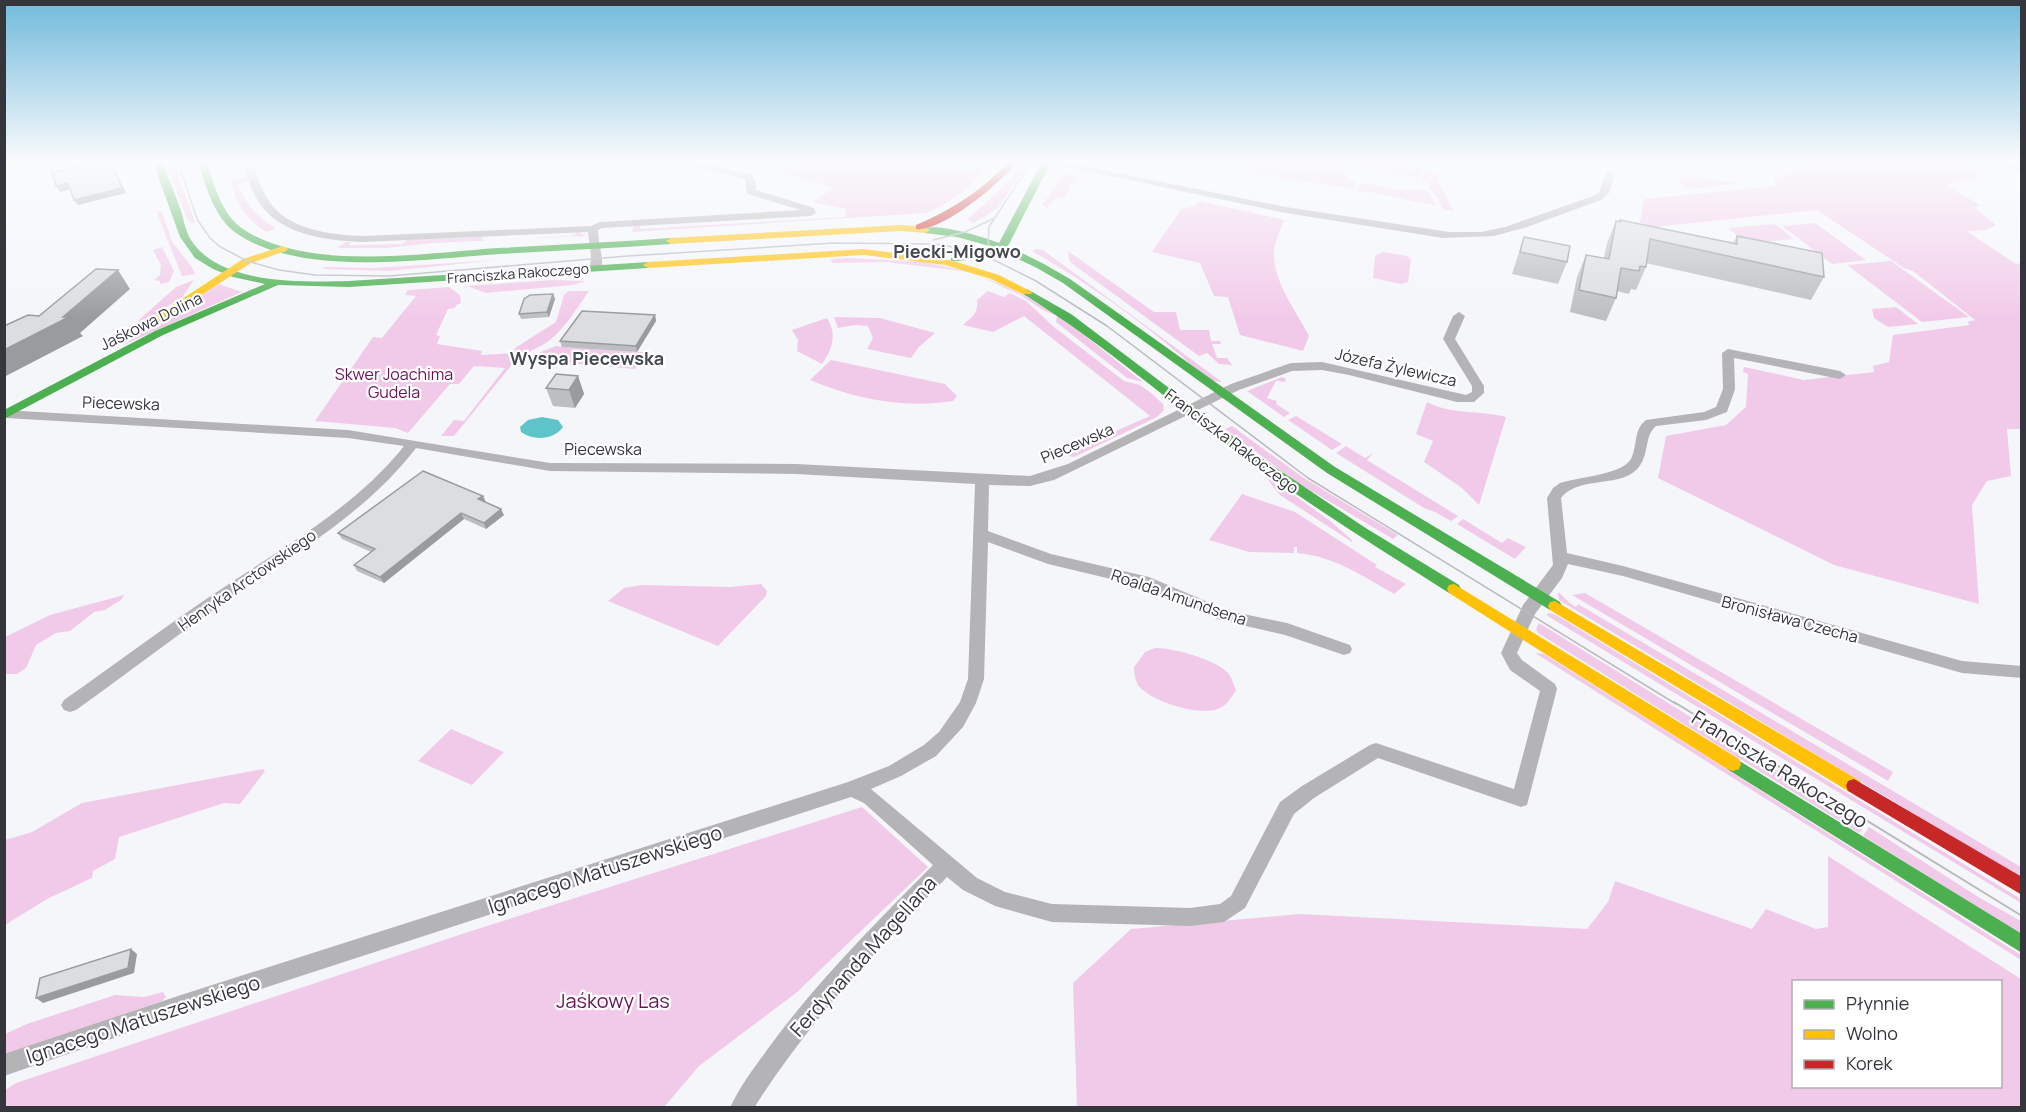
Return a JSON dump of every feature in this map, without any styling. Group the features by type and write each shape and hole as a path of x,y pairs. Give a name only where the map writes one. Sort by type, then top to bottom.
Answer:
{"main road":[{"name":"Franciszka Rakoczego","path":"177,214 186,240 203,258 247,277 278,282 361,283 856,252 896,254 944,261 963,265 1008,281 1044,300 1299,491 1517,630 2022,944"},
{"name":"Franciszka Rakoczego","path":"224,214 227,220 250,237 283,249 308,254 379,258 842,230 915,228 947,231 1003,246 1052,270 1359,489 2022,887"},
{"path":"915,228 948,214"},
{"path":"944,261 941,244 947,231 964,214"},
{"path":"1003,246 1012,235 1022,214"},
{"name":"Franciszka Rakoczego","path":"944,261 980,256 1003,246"},
{"name":"Jaśkowa Dolina","path":"5,411 144,327 229,271 256,257 283,249"},
{"name":"Jaśkowa Dolina","path":"5,411 159,333 278,282 299,269 308,254"},
{"path":"193,296 201,276 202,270 199,263 203,258"}],"street":[{"path":"276,214 300,228 334,238 593,229 600,225 795,214"},
{"path":"1312,214 1453,235 1491,233 1549,214"},
{"path":"593,229 592,237 598,255 596,268"},
{"name":"Józefa Żylewicza","path":"1222,393 1291,367 1307,366 1349,371 1469,399 1478,393 1478,386 1449,339 1459,316"},
{"path":"852,789 870,797 970,884 1002,900 1052,913 1190,917 1224,913 1238,902 1287,808 1308,792 1376,750 1521,799 1549,689 1526,673 1510,658 1509,653 1517,630 1538,596 1559,573 1561,557 1555,493 1563,487 1621,474 1632,468 1638,462 1644,431 1651,423 1708,415 1722,409 1729,389 1728,353 1840,375"},
{"name":"Piecewska","path":"5,411 60,419 177,423 348,434 413,442 550,467 796,469 954,479 1030,481 1049,477 1222,393"},
{"name":"Henryka Arctowskiego","path":"70,705 237,586 281,558 359,499 393,469 413,442"},
{"name":"Ignacego Matuszewskiego","path":"4,1065 181,1005 852,789 887,775 921,757 942,741 964,713 975,679 982,480"},
{"name":"Roalda Amundsena","path":"981,536 993,537 1064,563 1144,581 1226,616 1287,629 1344,649"},
{"name":"Bronisława Czecha","path":"1561,557 1623,571 1962,667 2022,672"},
{"name":"Ferdynanda Magellana","path":"741,1107 776,1054 818,1000 946,865"}],"green space":[{"path":"157,214 163,214 172,242 195,274 182,276"},
{"path":"185,214 192,214 195,222 192,223"},
{"path":"246,214 257,214 276,228 267,232"},
{"path":"845,214 912,214 632,232 634,226 640,226 640,229 845,217"},
{"path":"974,214 989,214 974,223 967,220"},
{"path":"1178,214 1257,214 1284,220 1275,246 1275,266 1282,287 1309,336 1303,351 1240,335 1228,297 1214,296 1200,263 1152,252"},
{"path":"1641,214 1780,214 1645,228 1640,222"},
{"path":"1823,214 1982,214 1996,225 1986,230 1966,231 2016,264 2021,263 2022,429 2007,429 2011,476 1987,481 1972,505 1979,604 1834,565 1658,478 1666,436 1726,425 1746,407 1748,374 1743,372 1744,367 1804,380 1874,372 1873,366 1889,362 1893,335 1970,325 1967,322 1975,320 1913,271 1904,268"},
{"path":"1815,223 1866,260 1832,264 1782,226"},
{"path":"1775,224 1794,239 1747,243 1728,228"},
{"path":"578,232 586,236 509,240 571,236"},
{"path":"482,237 483,241 387,248 337,248 346,242 351,242 349,245 402,244 407,240"},
{"path":"162,247 174,271 169,282 160,284 160,281 154,280 160,275 161,265 153,250"},
{"path":"1043,250 1222,382 1205,376 1127,313 1071,274 1032,251"},
{"path":"1068,251 1154,312 1176,312 1180,330 1209,330 1211,341 1220,341 1221,344 1212,344 1217,358 1227,358 1232,365 1219,364 1207,353 1199,356 1070,262"},
{"path":"1383,252 1407,256 1411,259 1408,282 1401,284 1373,278 1375,256"},
{"path":"849,258 924,262 971,272 886,262 832,263 831,259 774,262 769,266 773,262"},
{"path":"498,260 390,271 323,269 324,267 374,268"},
{"path":"1891,261 1969,317 1922,322 1847,265"},
{"path":"984,278 1027,297 1057,316 1020,295"},
{"path":"194,280 183,296 143,323 138,321 176,287"},
{"path":"552,280 585,281 573,285 486,293 467,286"},
{"path":"219,284 242,292 121,346"},
{"name":"Skwer Joachima Gudela","path":"449,287 460,295 461,303 455,308 448,309 436,335 440,336 437,344 482,351 481,355 514,353 515,348 556,322 564,295 569,291 589,291 556,335 514,362 454,436 441,436 454,420 464,421 505,368 474,366 459,384 450,384 408,433 395,428 315,421 373,337 382,338 416,296 405,295 408,290"},
{"path":"988,291 1004,297 1010,293 1026,301 1054,327 1124,381 1140,385 1151,393 1163,404 1164,410 1157,417 1074,457 1068,456 1066,453 1150,416 1024,316 993,332 963,325 976,312 977,300"},
{"path":"1896,307 1918,324 1888,327 1874,318 1872,309"},
{"path":"1057,316 1143,382 1127,378 1056,322"},
{"path":"834,317 880,318 935,333 919,347 911,358 867,349 873,338 868,326 855,325 838,328"},
{"path":"827,318 833,336 829,353 822,364 797,351 798,340 792,330"},
{"path":"556,346 645,352 635,369 523,359"},
{"path":"831,360 945,384 957,396 953,401 898,403 862,397 810,380"},
{"path":"1282,377 1286,379 1285,382 1276,381 1267,398 1277,401 1276,404 1290,413 1284,417 1247,391"},
{"path":"1427,402 1456,411 1506,417 1479,505 1462,488 1424,462 1433,441 1416,434"},
{"path":"1296,416 1342,444 1332,450 1288,420"},
{"path":"1232,426 1304,478 1398,535 1393,539 1298,483 1225,429"},
{"path":"1346,446 1365,458 1373,453 1367,460 1458,516 1451,521 1424,508 1336,453"},
{"path":"1262,472 1329,520 1352,542 1280,495"},
{"path":"1242,494 1295,512 1377,565 1375,567 1406,584 1394,594 1335,563 1297,553 1297,547 1294,547 1294,553 1249,552 1209,540"},
{"path":"1463,519 1502,543 1508,538 1526,547 1515,559 1457,524"},
{"path":"761,584 767,591 766,596 718,646 608,601 624,588 641,585 730,587"},
{"path":"1558,592 1576,607 1578,604 2021,867 2021,878 1559,600"},
{"path":"1585,593 1893,772 1888,781 1572,595"},
{"path":"124,595 121,600 105,610 94,612 70,631 56,633 36,645 26,668 17,674 6,674 5,637 50,615"},
{"path":"1549,613 1556,615 2021,899 2021,903 1546,615"},
{"path":"1539,623 1865,825 1859,833 1538,633 1536,629"},
{"path":"1155,648 1182,652 1214,663 1228,673 1236,691 1225,705 1212,711 1176,706 1153,697 1138,685 1134,667 1145,652"},
{"path":"1535,653 1544,654 2021,955 2021,960"},
{"path":"451,729 504,752 472,785 418,761"},
{"path":"263,769 265,771 240,804 224,803 119,837 115,859 93,871 92,878 47,899 5,925 5,840 32,832 82,803"},
{"name":"Jaśkowy Las","path":"862,807 928,867 796,993 699,1066 664,1107 5,1107 5,1090 16,1083 465,933"},
{"path":"1869,827 1980,898 2021,921 2021,934 1863,836"},
{"path":"1828,856 2021,979 2021,1107 1077,1107 1073,983 1131,929 1300,914 1587,929 1608,902 1615,881 1752,929 1766,909 1816,929 1828,927"},
{"path":"163,992 166,997 162,1001 5,1056 5,1034 27,1024 115,995 144,997"}],"water":[{"path":"542,417 558,420 563,427 554,435 543,438 531,437 521,432 520,427 528,420"}],"building":[{"path":"1620,220 1737,244 1737,236 1822,253 1824,277 1650,239 1646,267 1640,266 1639,271 1621,268 1616,298 1579,290 1586,255 1609,259 1616,221 1620,222"},
{"path":"1524,237 1570,246 1567,262 1520,252"},
{"path":"96,269 118,270 63,317 69,317 4,350 4,326 28,315 39,316"},
{"path":"553,294 547,312 519,314 524,299 530,295"},
{"path":"582,311 655,315 636,346 560,341"},
{"path":"556,374 578,376 569,390 546,388"},
{"path":"423,471 483,496 478,499 501,509 484,523 461,513 380,577 354,565 375,549 338,533"},
{"path":"131,949 128,968 36,998 40,978"}],"tram line":[{"path":"195,214 210,238 219,246 247,261 279,270 315,275 389,276 628,256 834,243 936,244 976,251 1036,281 1107,326 1308,478 1676,704"},
{"path":"995,218 997,214"},
{"path":"933,240 965,232 995,218"},
{"path":"995,218 989,227 988,244 998,258"},
{"path":"1674,702 2022,916"}],"traffic: fast":[{"path":"177,214 186,240 199,255 216,267 237,275 284,283 349,284 648,265"},
{"path":"223,214 241,232 267,245 296,253 361,259 671,241"},
{"path":"954,260 989,254 1006,243 1021,214"},
{"path":"925,230 986,241 1041,266 1091,298 1331,470 1555,606"},
{"path":"4,415 159,333 277,282"},
{"path":"1027,292 1067,316 1259,462 1359,530 1454,589"},
{"path":"1733,764 2022,944"}],"traffic: slow":[{"path":"671,241 901,228 925,230"},
{"path":"146,326 247,261 283,249"},
{"path":"648,265 864,252 946,262 995,277 1027,292"},
{"path":"1454,589 1733,764"},
{"path":"1555,606 1854,786"}],"traffic: jam":[{"path":"919,227 948,214"},
{"path":"1854,786 2022,887"}],"district":[{"name":"Piecki-Migowo","path":"957,251"},
{"name":"Wyspa Piecewska","path":"587,358"}]}
